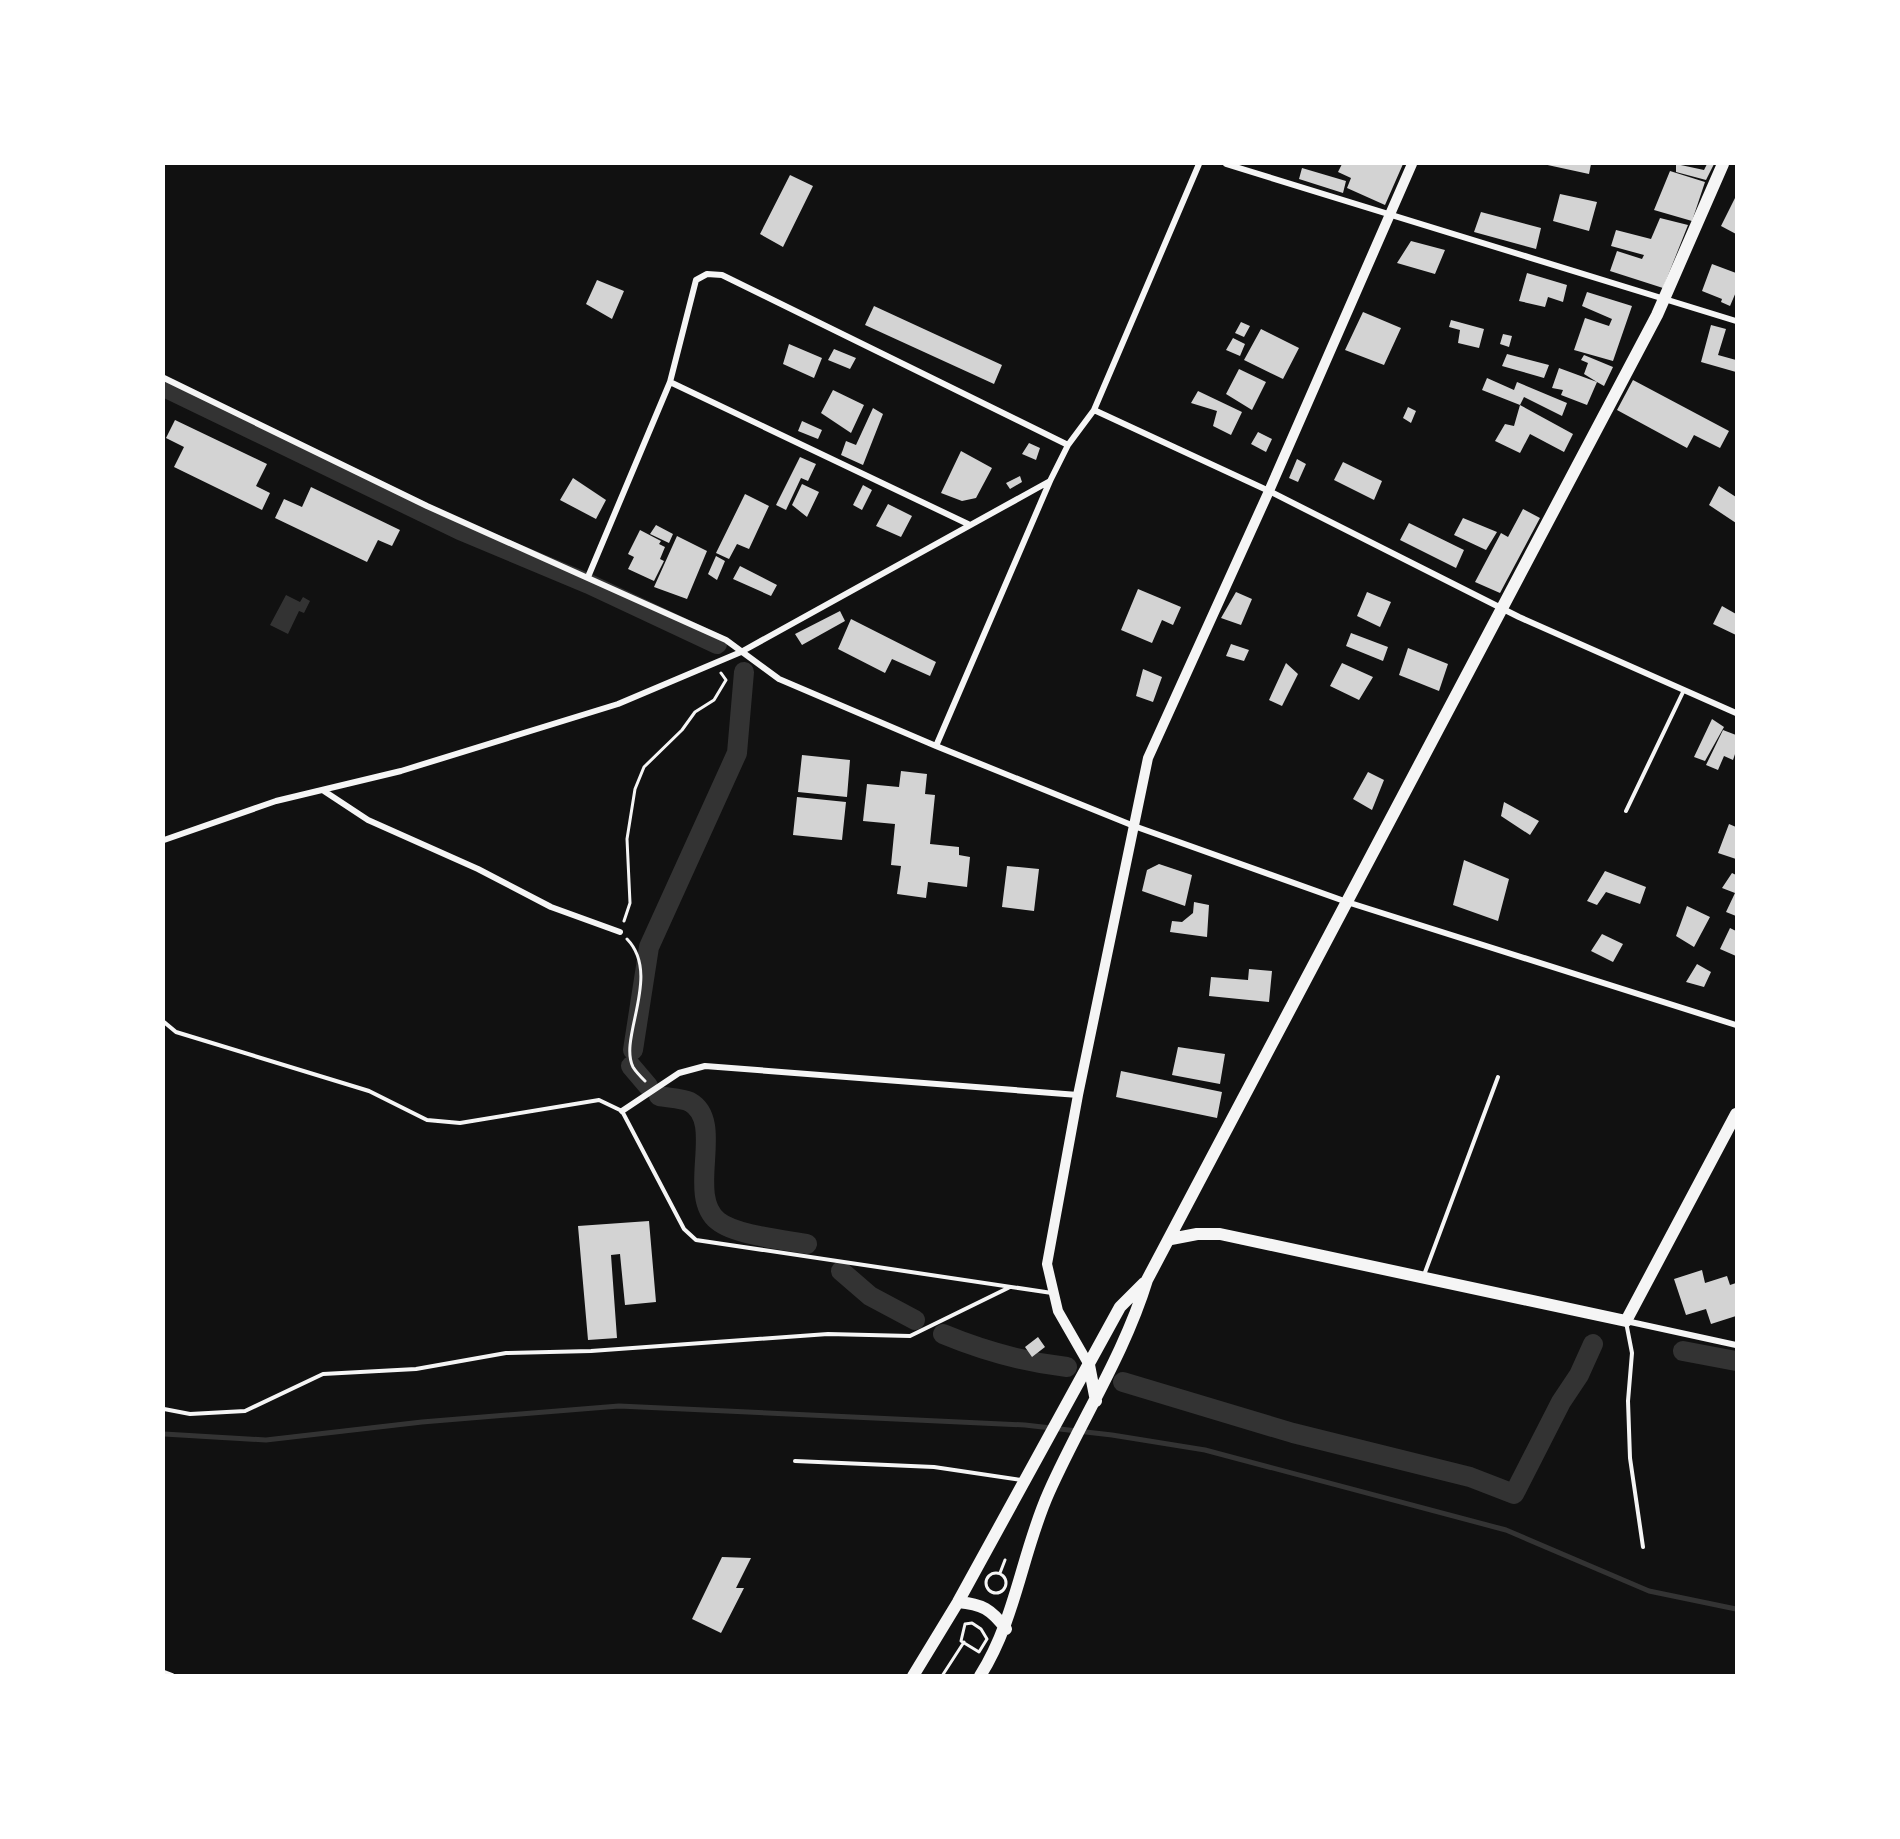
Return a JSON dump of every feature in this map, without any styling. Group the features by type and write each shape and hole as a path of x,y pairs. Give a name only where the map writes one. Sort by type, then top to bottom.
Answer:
{"main road":[{"path":"1096,1401 1089,1365 1058,1311 1047,1264 1078,1095 1148,758 1392,215 1412,164"},
{"path":"980,1676 1006,1629 1040,1516 1137,1313 1147,1280 1171,1239 1666,298 1724,164"},
{"path":"1171,1239 1197,1234 1220,1234 1626,1321 1737,1114"},
{"path":"913,1676 958,1602 1120,1307 1147,1280"},
{"path":"958,1602 985,1606 993,1611 1006,1629"}],"street":[{"path":"936,746 1050,481 1068,445 1094,410 1199,164"},
{"path":"1226,164 1737,321"},
{"path":"588,577 670,382 696,280 707,274 722,275 1068,445"},
{"path":"164,378 427,506 726,640 779,679 936,746 1134,826 1347,902 1737,1025"},
{"path":"670,382 969,524"},
{"path":"1094,410 1269,491 1502,609 1737,713"},
{"path":"164,840 276,801 401,771 608,707 714,665 1050,481"},
{"path":"324,791 368,820 478,869 551,907 620,932"},
{"path":"622,1111 680,1073 705,1066 1078,1095"},
{"path":"1626,1321 1737,1345"},
{"path":"164,1673 172,1676"}],"lane":[{"path":"1626,811 1684,689"},
{"path":"164,1022 176,1032 369,1091 427,1120 460,1123 583,1100 599,1100 622,1111 684,1229 696,1240 837,1259 1052,1293"},
{"path":"1423,1278 1498,1077"},
{"path":"164,1410 190,1414 245,1411 323,1374 416,1369 506,1353 591,1351 828,1334 910,1336 1009,1288"},
{"path":"1626,1321 1632,1353 1628,1401 1630,1458 1643,1547"},
{"path":"795,1461 934,1467 1025,1481"}],"path":[{"path":"656,1089 645,1081 632,1065 630,1050 640,992 636,949 620,932 630,903 627,839 634,789 644,767 682,730 694,712 714,700 726,680 714,665"},
{"path":"1000,1573 1005,1560"},
{"path":"992,1573 1000,1573 1006,1578 1006,1587 1000,1593 992,1592 986,1586 986,1578 992,1573"},
{"path":"968,1623 981,1629 987,1639 979,1652 964,1642 961,1641 965,1624 968,1623"},
{"path":"942,1676 964,1642"}],"shaded area":[{"path":"286,595 300,602 303,597 310,601 304,613 299,611 288,634 270,625"}],"building":[{"path":"1342,164 1403,164 1385,205 1347,188 1351,178 1338,172"},
{"path":"1543,164 1591,164 1589,174"},
{"path":"1676,164 1704,170 1707,164 1714,164 1706,180 1676,172"},
{"path":"1302,168 1346,181 1343,193 1299,179"},
{"path":"1670,171 1705,182 1692,221 1654,210"},
{"path":"790,175 813,186 783,247 760,234"},
{"path":"1560,194 1597,202 1589,231 1553,221"},
{"path":"1736,196 1736,234 1721,226"},
{"path":"1481,212 1541,228 1536,249 1474,232"},
{"path":"1660,218 1688,225 1663,288 1610,271 1617,251 1642,259 1644,255 1611,246 1616,230 1651,239"},
{"path":"1411,241 1445,250 1435,274 1397,263"},
{"path":"1712,264 1736,273 1736,292 1730,306 1721,302 1722,299 1702,291"},
{"path":"1527,273 1567,285 1563,302 1548,297 1545,307 1519,301"},
{"path":"597,280 624,291 612,319 586,304"},
{"path":"1587,292 1632,306 1613,361 1574,350 1585,318 1609,326 1612,319 1582,306"},
{"path":"874,306 1002,365 994,384 865,325"},
{"path":"1363,312 1401,328 1384,365 1345,350"},
{"path":"1451,320 1484,329 1479,348 1458,343 1460,330 1449,327"},
{"path":"1241,322 1250,326 1244,337 1235,333"},
{"path":"1711,325 1726,329 1718,355 1736,360 1736,372 1701,362"},
{"path":"1261,329 1299,348 1283,379 1244,360"},
{"path":"1503,334 1512,336 1509,347 1500,344"},
{"path":"1233,338 1245,344 1240,356 1226,350"},
{"path":"789,344 822,358 814,378 783,364"},
{"path":"834,349 856,358 850,369 828,360"},
{"path":"1507,354 1549,365 1544,378 1502,366"},
{"path":"1584,355 1613,367 1604,386 1584,374 1588,363 1581,360"},
{"path":"1559,368 1597,382 1587,405 1561,395 1563,390 1552,388"},
{"path":"1239,369 1266,382 1252,410 1226,394"},
{"path":"1487,378 1514,390 1517,382 1567,403 1562,416 1524,397 1520,405 1482,390"},
{"path":"1633,380 1729,431 1720,448 1694,435 1687,448 1617,410"},
{"path":"833,390 864,405 851,433 821,413"},
{"path":"1198,391 1242,412 1231,435 1213,426 1217,411 1191,403"},
{"path":"1520,405 1573,434 1564,452 1530,434 1520,453 1495,441 1505,424 1514,426"},
{"path":"1408,407 1416,411 1411,423 1403,418"},
{"path":"873,408 883,414 863,465 841,455 846,441 856,445"},
{"path":"175,420 267,464 256,486 270,493 262,510 174,467 184,447 166,438"},
{"path":"802,421 822,430 818,439 798,431"},
{"path":"1258,432 1272,439 1266,452 1251,444"},
{"path":"1029,443 1040,448 1036,460 1022,454"},
{"path":"961,451 992,468 976,498 962,501 941,493"},
{"path":"800,457 816,464 808,481 801,478 786,510 776,505"},
{"path":"1297,459 1306,464 1298,482 1289,478"},
{"path":"1343,462 1382,481 1374,500 1334,480"},
{"path":"1020,476 1022,482 1010,489 1006,483"},
{"path":"573,478 606,500 596,519 560,500"},
{"path":"802,484 819,492 807,517 792,505"},
{"path":"863,485 872,490 862,510 853,505"},
{"path":"1719,486 1736,497 1736,523 1709,505"},
{"path":"311,487 400,530 392,546 378,540 367,562 275,518 284,499 302,507"},
{"path":"745,494 769,506 749,549 737,544 729,559 716,553"},
{"path":"888,504 912,516 901,537 876,526"},
{"path":"1523,509 1540,518 1500,593 1475,582 1501,533 1508,537"},
{"path":"1463,518 1497,532 1486,550 1454,535"},
{"path":"1409,523 1464,550 1456,568 1400,540"},
{"path":"656,525 673,534 669,543 650,534"},
{"path":"640,530 661,541 659,544 665,547 660,559 664,561 654,581 628,569 634,557 628,554"},
{"path":"677,536 707,551 687,599 654,587"},
{"path":"716,556 725,561 717,580 708,574"},
{"path":"740,566 777,585 771,596 733,579"},
{"path":"1138,589 1181,607 1173,625 1162,620 1152,643 1121,630"},
{"path":"1236,592 1252,599 1241,625 1221,618"},
{"path":"1367,592 1391,602 1380,627 1357,616"},
{"path":"1722,606 1736,614 1736,635 1713,624"},
{"path":"840,611 845,621 802,645 795,634"},
{"path":"851,619 936,662 930,676 892,659 885,673 838,649"},
{"path":"1351,633 1388,647 1383,661 1346,646"},
{"path":"1231,644 1249,650 1244,661 1226,656"},
{"path":"1408,648 1448,664 1439,691 1399,675"},
{"path":"1286,663 1298,674 1282,706 1269,700"},
{"path":"1342,663 1373,677 1359,700 1330,686"},
{"path":"1143,669 1162,677 1153,702 1136,696"},
{"path":"1712,719 1724,727 1705,761 1694,757"},
{"path":"1723,730 1736,735 1736,751 1733,760 1724,756 1718,770 1706,765"},
{"path":"802,755 850,760 847,797 798,792"},
{"path":"901,771 927,774 925,794 935,795 930,844 959,847 959,855 970,857 967,887 928,882 926,898 897,894 901,866 891,865 895,824 863,821 867,784 899,787"},
{"path":"1368,772 1384,780 1372,810 1353,799"},
{"path":"797,797 846,802 842,840 793,835"},
{"path":"1504,802 1539,821 1530,835 1501,816"},
{"path":"1729,824 1736,827 1736,859 1718,853"},
{"path":"1464,860 1509,879 1498,921 1453,905"},
{"path":"1159,864 1192,875 1185,906 1142,891 1147,870"},
{"path":"1007,866 1039,869 1034,911 1002,907"},
{"path":"1605,871 1646,887 1640,904 1606,892 1597,905 1587,901"},
{"path":"1732,873 1736,875 1736,916 1726,912 1735,893 1722,888"},
{"path":"1194,902 1209,905 1207,937 1170,932 1172,921 1182,922 1193,913"},
{"path":"1687,906 1710,917 1694,947 1676,936"},
{"path":"1730,928 1736,931 1736,956 1720,949"},
{"path":"1602,934 1623,944 1613,962 1591,951"},
{"path":"1697,964 1711,972 1704,987 1686,982"},
{"path":"1249,969 1272,971 1269,1002 1209,996 1211,977 1248,980"},
{"path":"1178,1047 1225,1054 1220,1084 1172,1075"},
{"path":"1121,1071 1222,1092 1217,1118 1116,1097"},
{"path":"649,1221 656,1302 625,1305 620,1254 611,1255 617,1338 588,1340 578,1226"},
{"path":"1702,1270 1705,1283 1727,1276 1730,1285 1736,1283 1736,1316 1711,1324 1706,1309 1686,1315 1674,1279"},
{"path":"1038,1337 1045,1347 1032,1357 1025,1347"},
{"path":"722,1557 751,1558 736,1588 744,1588 721,1633 692,1619"}],"waterway":[{"path":"164,387 460,530 589,584 717,644"},
{"path":"633,1050 649,947 737,753 744,672"},
{"path":"631,1066 648,1086"},
{"path":"659,1096 690,1102 700,1112 705,1125 705,1194 709,1209 718,1221 736,1230 807,1244"},
{"path":"841,1271 870,1296 915,1320"},
{"path":"943,1334 1004,1355 1067,1367"},
{"path":"1123,1382 1293,1433 1470,1477 1514,1494 1561,1402 1579,1375 1593,1344"},
{"path":"1683,1351 1736,1361"},
{"path":"164,1434 266,1440 422,1422 619,1406 1025,1425 1112,1435 1205,1450 1506,1530 1649,1591 1736,1609"}]}
